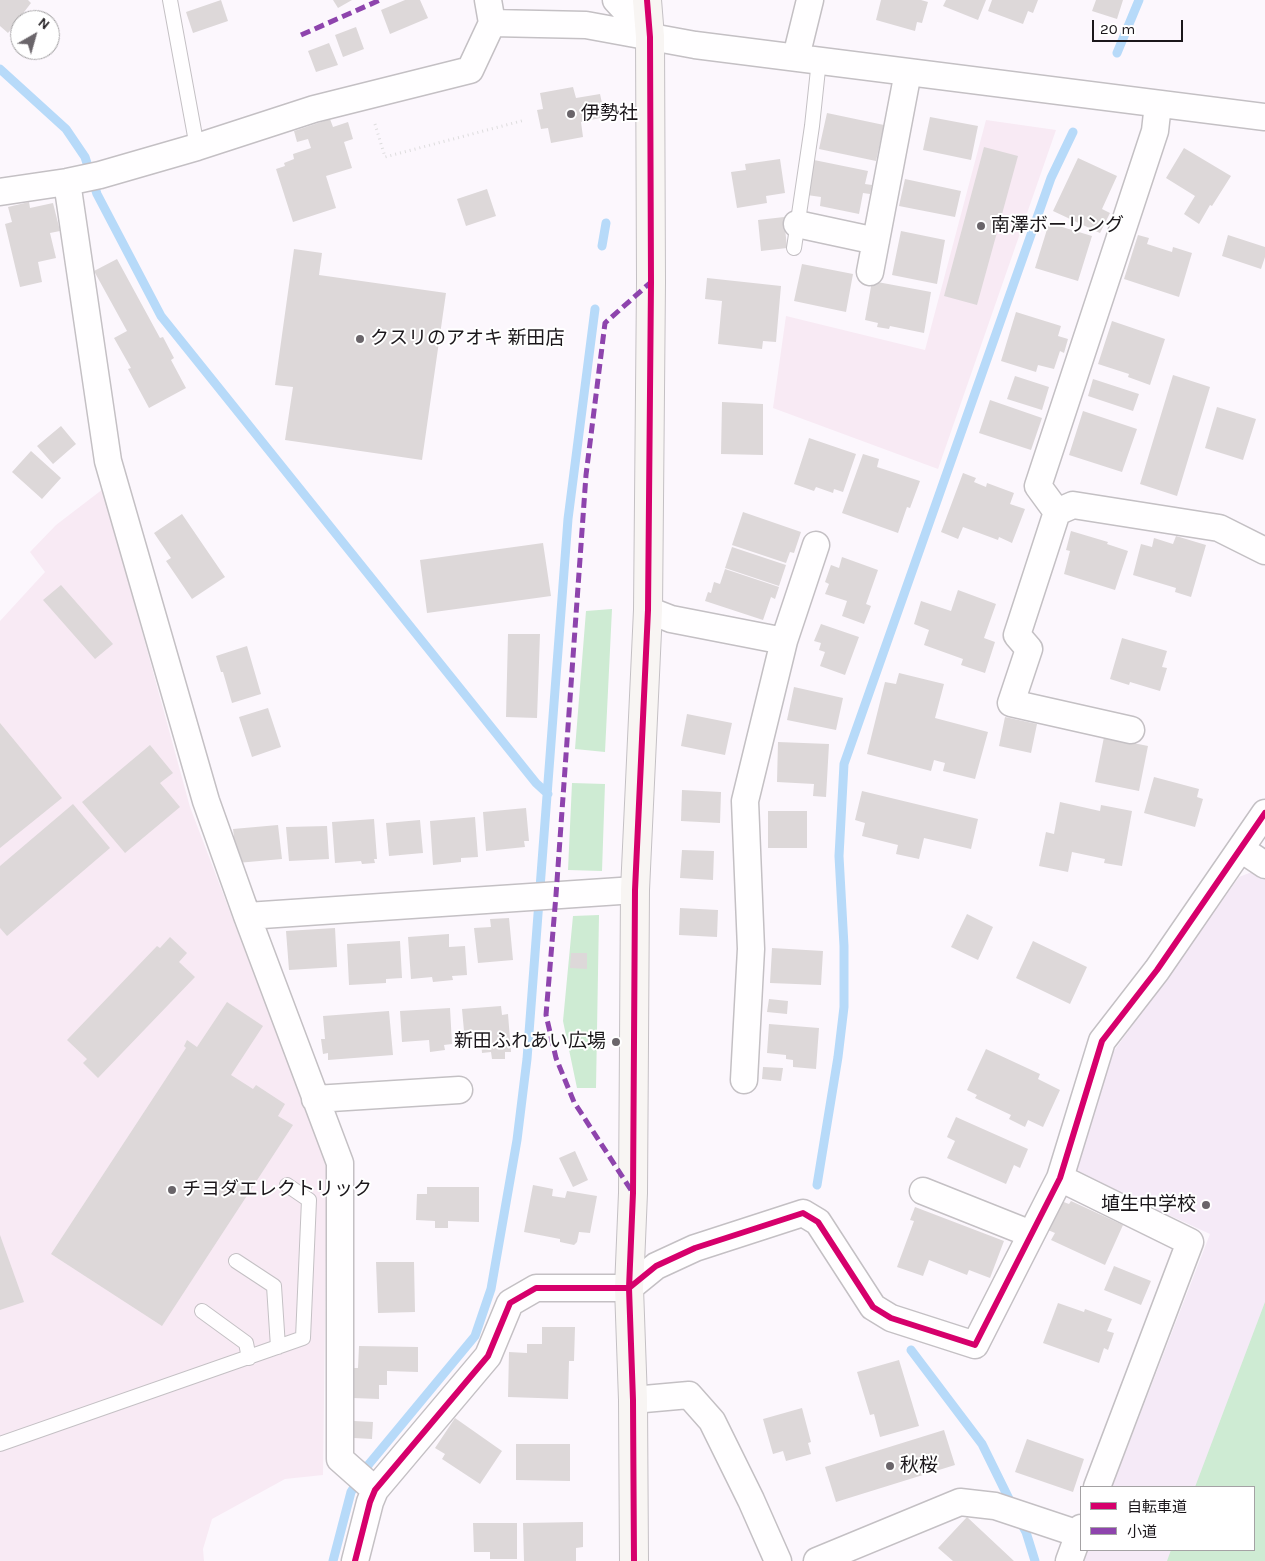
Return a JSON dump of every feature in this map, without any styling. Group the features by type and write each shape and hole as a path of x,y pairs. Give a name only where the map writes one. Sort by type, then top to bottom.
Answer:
{"street":[{"path":"616,0 650,37"},
{"path":"634,1561 630,1288 633,1192 635,890 648,610 651,282 650,37 647,0"},
{"path":"807,58 810,0"},
{"path":"0,192 83,178 197,147 314,109 470,70 490,12 586,25 695,45 1265,117"},
{"path":"870,272 908,72"},
{"path":"1057,512 1038,486 1155,131 1158,104"},
{"path":"83,178 108,461 206,801 340,1163 340,1459 364,1481 370,1502 355,1561"},
{"path":"795,236 876,241"},
{"path":"1132,730 1011,703 1029,649 1016,635 1057,512 1073,505 1219,528 1265,551"},
{"path":"744,1080 751,949 745,801 784,642 816,544"},
{"path":"648,610 671,619 784,642"},
{"path":"364,1481 488,1356 510,1303 536,1288 630,1288 656,1266 695,1248 803,1213 818,1222 873,1306 891,1318 975,1345 1060,1178 1102,1042 1157,970 1265,813"},
{"path":"1241,849 1265,865"},
{"path":"247,916 635,890"},
{"path":"315,1099 459,1090"},
{"path":"1060,1178 1190,1242 1097,1486"},
{"path":"924,1191 1031,1234"},
{"path":"633,1400 689,1395 712,1421 751,1500 778,1561"},
{"path":"817,1561 960,1502 995,1506 1080,1531 1069,1561"}],"lane":[{"path":"170,0 197,147"},
{"path":"795,236 812,126 807,58"},
{"path":"0,1444 304,1338 309,1200 287,1184"},
{"path":"236,1262 274,1286 278,1347"},
{"path":"202,1311 246,1344 248,1358"}],"path":[{"path":"366,97 385,156 525,120"}],"shaded area":[{"path":"986,120 1056,130 938,469 773,408 786,316 925,350"},
{"path":"103,489 190,807 327,1166 323,1475 285,1479 212,1519 203,1549 204,1561 0,1561 0,621 45,572 30,552 56,525"},
{"name":"埴生中学校","path":"1252,872 1265,880 1265,1561 1084,1561 1088,1551 1255,1551 1255,1486 1112,1486 1210,1234 1082,1175 1074,1166 1111,1055 1239,877"}],"green space":[{"path":"612,609 605,752 575,749 586,611"},
{"path":"572,783 605,784 602,871 568,870"},
{"path":"599,915 596,1088 577,1088 563,1021 573,916"},
{"path":"1265,1302 1265,1561 1167,1561 1171,1551 1255,1551 1255,1486 1195,1486"}],"building":[{"path":"0,0 28,0 31,3 26,10 10,10 10,30 8,33 0,26"},
{"path":"221,0 228,21 193,33 186,12"},
{"path":"333,0 352,0 338,8"},
{"path":"405,0 420,0 428,18 390,34 381,10"},
{"path":"881,0 921,0 928,2 922,23 917,22 915,31 876,20"},
{"path":"946,0 986,0 978,20 943,6"},
{"path":"992,0 1038,0 1033,13 1028,11 1023,24 988,11"},
{"path":"1096,0 1123,0 1117,19 1092,11"},
{"path":"356,27 364,49 343,57 335,35"},
{"path":"329,43 338,65 316,72 308,51"},
{"name":"伊勢社","path":"573,87 576,98 600,94 605,117 581,122 583,137 551,143 548,128 541,129 537,110 543,109 540,93"},
{"path":"827,113 884,125 876,161 819,149"},
{"path":"930,117 978,126 971,160 923,150"},
{"path":"330,119 333,127 348,122 353,139 344,142 352,168 326,176 336,208 293,222 276,169 285,166 284,163 294,159 293,154 311,148 308,139 297,142 294,131"},
{"name":"南澤ボーリング","path":"984,147 1018,156 977,305 944,296"},
{"path":"1184,148 1231,176 1199,224 1184,214 1195,196 1166,178"},
{"path":"1078,158 1117,176 1102,209 1110,213 1100,233 1053,211"},
{"path":"780,159 785,193 766,196 767,203 737,208 731,172 746,170 745,164"},
{"path":"814,160 868,171 865,184 872,185 870,194 863,193 859,214 820,206 821,197 807,195"},
{"path":"905,179 961,191 955,217 899,206"},
{"path":"487,189 496,216 466,226 457,199"},
{"path":"29,202 30,208 53,203 60,231 50,233 56,258 38,262 42,282 20,287 5,224 12,222 8,207"},
{"path":"784,217 787,248 761,251 758,220"},
{"path":"1049,223 1092,236 1078,281 1035,268"},
{"path":"901,231 945,240 937,284 892,275"},
{"path":"1138,235 1149,238 1147,244 1172,252 1173,247 1192,253 1179,297 1124,279"},
{"path":"1228,235 1265,247 1265,257 1261,269 1222,256"},
{"name":"クスリのアオキ 新田店","path":"294,249 322,253 319,275 446,293 422,460 285,440 293,387 275,385"},
{"path":"117,259 160,338 163,337 174,358 171,360 186,388 149,408 128,369 131,368 114,338 127,331 94,271"},
{"path":"802,264 853,274 846,312 794,301"},
{"path":"707,278 781,286 776,342 763,341 762,349 718,344 722,301 705,299"},
{"path":"872,281 931,292 924,333 890,326 889,329 877,327 878,323 865,320"},
{"path":"1016,312 1061,326 1058,336 1068,339 1064,353 1060,351 1054,369 1038,365 1036,372 1001,361"},
{"path":"1112,321 1165,339 1150,385 1128,377 1129,374 1098,364"},
{"path":"1173,375 1210,387 1177,496 1140,484"},
{"path":"1015,376 1049,387 1042,410 1007,399"},
{"path":"1093,379 1139,394 1133,411 1088,396"},
{"path":"990,400 1042,418 1031,450 979,433"},
{"path":"722,402 763,404 763,455 721,454"},
{"path":"1217,407 1256,419 1243,460 1205,448"},
{"path":"1083,411 1137,429 1122,472 1069,455"},
{"path":"61,426 76,444 53,464 37,446"},
{"path":"809,438 856,454 843,492 834,489 833,493 816,487 814,491 794,484"},
{"path":"31,451 61,478 42,499 12,472"},
{"path":"863,454 879,459 877,467 920,481 910,508 907,507 898,533 842,513"},
{"path":"963,473 976,478 974,482 986,487 987,483 1014,493 1010,504 1025,509 1012,543 999,537 998,540 963,527 958,539 941,532"},
{"path":"743,512 801,532 794,553 790,552 786,563 732,545"},
{"path":"182,514 225,577 192,599 166,561 171,558 154,533"},
{"path":"1071,531 1108,542 1107,544 1128,551 1115,590 1064,574 1070,551 1066,550"},
{"path":"1176,536 1206,545 1191,597 1175,592 1176,588 1133,575 1141,544 1152,547 1154,538 1173,544"},
{"path":"543,543 551,596 427,613 420,560"},
{"path":"732,547 786,565 779,586 725,568"},
{"path":"842,557 878,570 866,604 871,606 864,624 842,616 847,601 825,594 829,584 825,582 831,565 839,568"},
{"path":"725,569 779,587 775,599 771,597 763,620 705,601 708,592 711,593 714,582 720,584"},
{"path":"61,585 113,644 95,659 43,600"},
{"path":"958,590 996,604 984,638 995,642 985,673 961,665 963,659 924,645 929,630 914,624 921,601 951,611"},
{"path":"821,624 859,637 845,675 820,666 825,652 819,650 821,643 814,641"},
{"path":"508,634 540,634 537,718 506,717"},
{"path":"1122,638 1167,651 1162,667 1167,668 1160,691 1130,682 1129,685 1110,679"},
{"path":"247,646 261,694 232,703 216,656"},
{"path":"899,673 944,684 935,718 988,732 975,779 943,771 945,763 934,760 931,771 867,754 885,682 896,684"},
{"path":"794,687 843,698 836,730 787,720"},
{"path":"268,708 281,747 252,757 239,717"},
{"path":"687,714 732,723 725,755 681,746"},
{"path":"1005,717 1037,724 1031,753 999,746"},
{"path":"0,723 62,798 0,848"},
{"path":"1104,737 1148,746 1139,791 1095,782"},
{"path":"778,742 829,744 826,797 813,796 814,784 777,782"},
{"path":"150,745 173,773 160,783 180,807 125,853 82,802"},
{"path":"1154,777 1199,789 1197,797 1203,799 1195,827 1144,813"},
{"path":"682,790 721,792 720,823 681,821"},
{"path":"862,791 978,819 971,849 924,838 919,859 896,854 898,845 862,836 865,823 855,820"},
{"path":"1060,802 1100,811 1101,805 1132,811 1122,866 1104,863 1105,859 1072,852 1068,872 1039,866 1046,832 1054,834"},
{"path":"73,804 110,848 7,936 0,928 0,866"},
{"path":"526,808 529,841 524,841 525,847 486,851 483,812"},
{"path":"768,811 807,811 807,848 768,848"},
{"path":"475,817 478,857 461,858 461,862 433,865 430,821"},
{"path":"374,819 377,859 374,859 375,863 362,864 361,861 335,863 332,822"},
{"path":"420,820 423,853 389,856 386,823"},
{"path":"278,825 282,859 237,863 233,829"},
{"path":"327,826 329,859 289,861 286,827"},
{"path":"682,850 714,851 713,880 680,878"},
{"path":"680,908 718,910 717,937 679,935"},
{"path":"967,914 993,927 978,960 951,947"},
{"path":"509,918 513,960 478,963 474,928 491,927 490,919"},
{"path":"335,928 337,967 289,970 286,931"},
{"path":"449,934 449,947 465,946 467,975 452,976 453,980 433,982 432,977 411,979 408,937"},
{"path":"170,937 187,953 179,962 195,977 98,1078 83,1063 87,1059 67,1040 157,946 160,948"},
{"path":"400,941 402,978 386,979 386,983 349,985 347,944"},
{"path":"1033,941 1087,967 1070,1004 1016,978"},
{"path":"772,948 823,951 821,985 770,983"},
{"path":"571,953 587,953 587,969 570,968"},
{"path":"769,999 788,1001 787,1014 767,1012"},
{"name":"チヨダエレクトリック","path":"227,1002 263,1026 231,1075 253,1089 256,1085 285,1104 278,1116 293,1125 162,1326 51,1254 186,1048 184,1046 187,1040 197,1047"},
{"path":"501,1006 502,1015 508,1014 511,1052 505,1052 505,1059 492,1059 491,1052 482,1053 481,1041 465,1042 462,1009"},
{"path":"450,1008 452,1044 444,1045 445,1050 430,1052 429,1040 402,1042 400,1011"},
{"path":"389,1011 393,1055 328,1060 328,1053 323,1054 321,1039 325,1039 323,1016"},
{"path":"769,1024 819,1028 816,1069 793,1067 793,1060 786,1059 786,1055 767,1053"},
{"path":"986,1049 1040,1074 1038,1079 1060,1090 1043,1127 1028,1120 1025,1127 1009,1119 1011,1115 975,1098 977,1095 967,1090"},
{"path":"763,1067 783,1068 781,1081 762,1079"},
{"path":"956,1117 1028,1149 1020,1168 1014,1165 1006,1184 947,1158 955,1141 947,1137"},
{"path":"575,1151 588,1180 573,1187 559,1158"},
{"path":"533,1185 553,1189 552,1196 565,1198 567,1191 597,1196 590,1233 579,1232 577,1242 574,1245 560,1242 560,1239 524,1232"},
{"path":"427,1187 479,1187 479,1222 448,1221 448,1228 435,1228 435,1221 416,1220 417,1194 427,1194"},
{"path":"1061,1201 1069,1204 1071,1201 1123,1225 1105,1265 1051,1240 1055,1233 1048,1230"},
{"path":"915,1207 1004,1241 990,1278 969,1270 967,1275 929,1260 923,1276 897,1267 914,1221 910,1220"},
{"path":"0,1235 24,1302 0,1310"},
{"path":"376,1262 414,1262 415,1312 378,1313"},
{"path":"1114,1266 1151,1281 1141,1305 1104,1290"},
{"path":"1058,1303 1084,1312 1085,1309 1112,1319 1107,1331 1114,1333 1108,1350 1104,1348 1099,1363 1043,1343"},
{"path":"542,1327 575,1327 574,1361 569,1361 568,1399 508,1397 509,1352 527,1353 527,1344 542,1344"},
{"path":"359,1346 418,1347 418,1372 387,1371 387,1385 379,1385 379,1399 353,1398 354,1368 358,1368"},
{"path":"899,1360 919,1426 880,1437 874,1414 870,1415 857,1372"},
{"path":"802,1408 811,1442 808,1443 811,1454 786,1461 783,1451 773,1454 763,1419"},
{"path":"455,1418 502,1451 480,1484 442,1459 445,1454 435,1448"},
{"path":"354,1421 373,1422 372,1439 354,1438"},
{"name":"秋桜","path":"944,1430 955,1465 836,1502 825,1467"},
{"path":"1027,1439 1084,1459 1073,1492 1015,1472"},
{"path":"516,1444 570,1444 570,1481 516,1480"},
{"path":"967,1517 1014,1561 953,1561 938,1548"},
{"path":"583,1522 583,1547 576,1548 576,1561 524,1561 523,1523"},
{"path":"473,1523 517,1523 517,1559 490,1559 490,1552 474,1552"}],"waterway":[{"path":"1117,53 1139,0"},
{"path":"0,69 66,129 85,157 97,194 161,316 536,783 548,794"},
{"path":"817,1185 838,1057 844,1007 844,946 839,856 844,764 1051,178 1073,132"},
{"path":"602,246 606,223"},
{"path":"333,1561 351,1492 369,1464 475,1336 491,1289 517,1140 527,1059 568,519 595,309"},
{"path":"911,1350 982,1444 1012,1505"},
{"path":"1019,1519 1026,1532 1035,1561"}],"marked path":[{"path":"301,35 380,0"},
{"path":"631,1190 574,1102 556,1058 546,1015 586,475 605,323 651,282"}],"cycle path":[{"path":"634,1561 633,1400 629,1288 633,1193 635,890 648,610 651,282 650,37 647,0"},
{"path":"355,1561 370,1502 375,1490 488,1356 510,1303 536,1288 629,1288 656,1266 695,1248 803,1213 818,1222 873,1307 891,1318 975,1345 1060,1178 1102,1041 1157,970 1265,813"}],"place":[{"name":"伊勢社","path":"571,114"},
{"name":"南澤ボーリング","path":"981,226"},
{"name":"クスリのアオキ 新田店","path":"360,339"},
{"name":"新田ふれあい広場","path":"616,1042"},
{"name":"チヨダエレクトリック","path":"172,1190"},
{"name":"埴生中学校","path":"1206,1205"},
{"name":"秋桜","path":"890,1466"}]}
